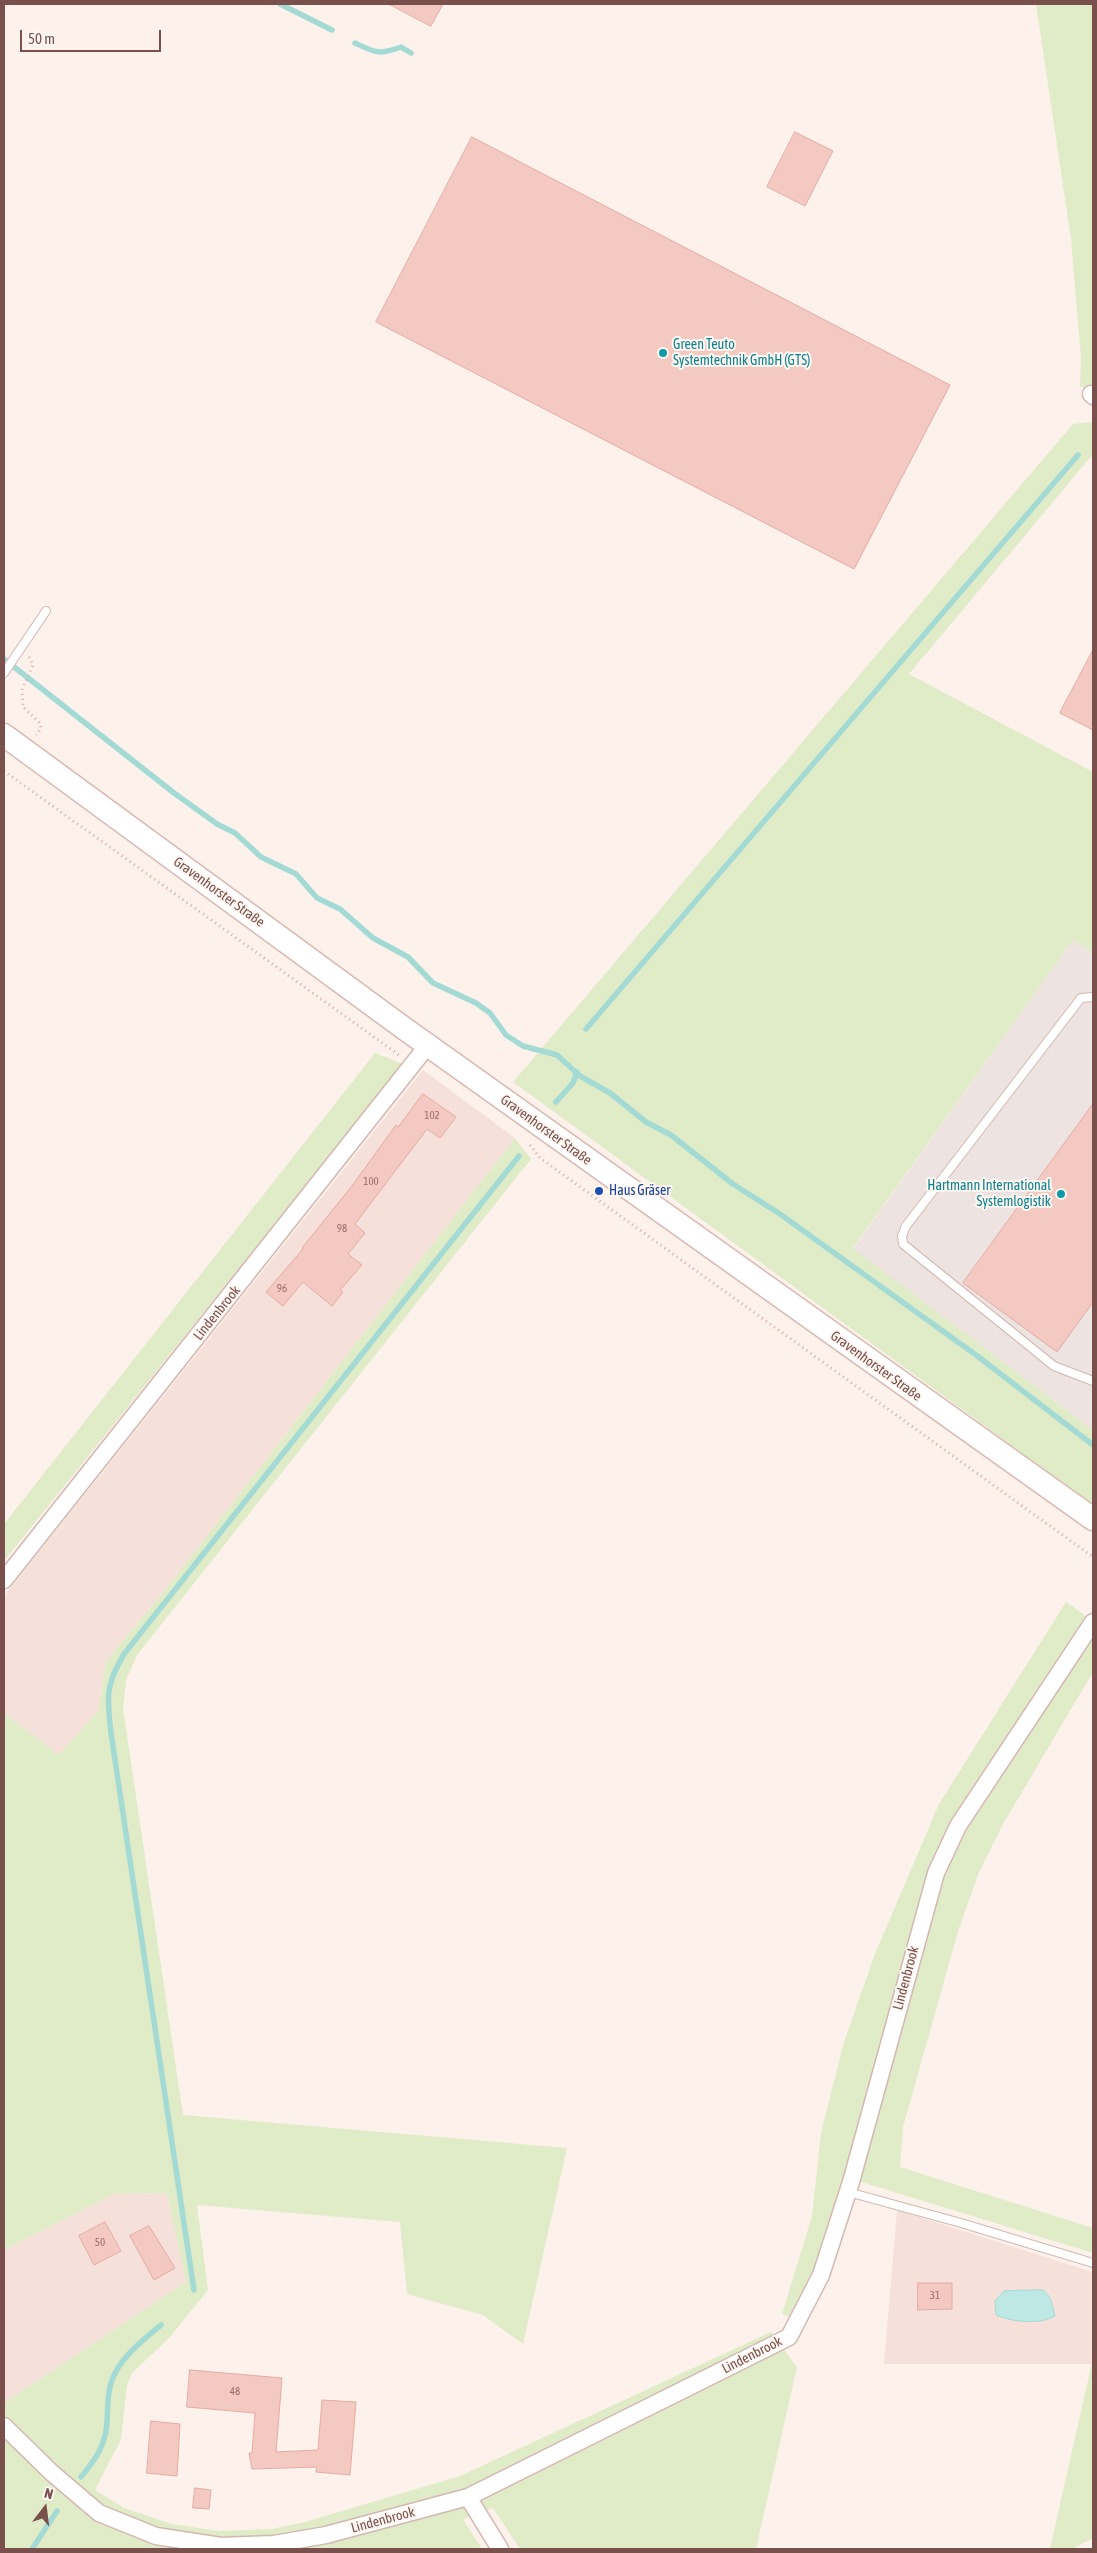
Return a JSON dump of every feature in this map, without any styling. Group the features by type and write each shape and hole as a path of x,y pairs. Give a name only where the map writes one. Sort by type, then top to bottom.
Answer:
{"main road":[{"name":"Gravenhorster Straße","path":"4,735 423,1053 1093,1519"}],"street":[{"name":"Lindenbrook","path":"4,1580 423,1053"},
{"name":"Lindenbrook","path":"4,2426 52,2473 99,2513 156,2536 221,2546 274,2544 326,2535 468,2497 789,2337 820,2275 848,2192 936,1872 958,1826 1093,1622"},
{"path":"468,2497 500,2549"}],"lane":[{"path":"4,673 46,611"},
{"path":"1093,997 1081,998 906,1226 902,1236 903,1244 1054,1366 1093,1381"},
{"path":"848,2192 970,2225 1093,2263"}],"path":[{"path":"34,665 22,690 23,706 40,722 41,729 5,772 395,1054 423,1053"},
{"path":"529,1144 540,1158 1093,1557"}],"shaded area":[{"path":"1073,940 1093,954 1093,1430 853,1249"},
{"path":"423,1070 515,1138 169,1585 106,1661 98,1711 59,1756 4,1713 4,1596"},
{"path":"168,2193 186,2282 4,2403 4,2250 114,2194"},
{"path":"897,2210 1093,2272 1092,2364 884,2364"}],"green space":[{"path":"1036,4 1093,4 1093,393 1080,386 1081,358 1071,239"},
{"path":"1093,422 1093,454 909,674 1093,772 1093,954 1073,940 853,1248 1093,1430 1093,1505 513,1082 1073,424"},
{"path":"375,1053 403,1064 4,1561 4,1524"},
{"path":"515,1138 531,1159 137,1655 126,1680 123,1708 183,2115 567,2148 523,2344 483,2315 407,2294 400,2222 197,2205 208,2290 169,2338 132,2373 127,2386 121,2439 95,2490 124,2508 172,2524 219,2531 272,2529 305,2522 460,2476 771,2332 797,2367 756,2549 520,2549 493,2508 463,2519 482,2549 4,2549 4,2403 186,2282 167,2193 114,2194 4,2250 4,1713 59,1755 98,1711 106,1661 169,1585"},
{"path":"1066,1602 1093,1621 1093,1672 1003,1824 979,1872 959,1928 903,2127 900,2167 1093,2228 1093,2253 845,2177 814,2271 789,2317 782,2314 812,2216 821,2133 844,2042 875,1954 939,1804"},
{"path":"1093,2358 1093,2538 1072,2549 1050,2549"}],"water":[{"path":"1043,2290 1050,2298 1055,2316 1042,2321 1026,2322 996,2315 995,2301 1004,2291"}],"building":[{"path":"389,4 443,4 431,26"},
{"path":"795,132 833,151 805,206 767,187"},
{"name":"Green Teuto Systemtechnik GmbH (GTS)","path":"472,137 950,385 854,569 376,322"},
{"path":"1093,650 1093,730 1060,713"},
{"path":"423,1094 456,1117 440,1138 427,1129 355,1224 365,1233 348,1254 362,1265 340,1290 343,1292 332,1306 303,1282 283,1306 266,1292 303,1249 396,1125 398,1127"},
{"name":"Hartmann International Systemlogistik","path":"1093,1104 1093,1302 1057,1352 963,1283"},
{"path":"105,2222 121,2251 94,2265 79,2236"},
{"path":"149,2226 175,2268 154,2280 130,2236"},
{"path":"918,2283 952,2283 952,2309 918,2310"},
{"path":"190,2370 282,2378 276,2452 318,2450 322,2400 356,2402 350,2475 316,2472 317,2467 252,2469 249,2453 252,2453 255,2413 187,2407"},
{"path":"151,2421 180,2424 177,2476 147,2473"},
{"path":"195,2488 211,2490 209,2509 193,2508"}],"waterway":[{"path":"280,4 332,30"},
{"path":"355,43 378,52 401,47 411,53"},
{"path":"586,1029 1078,455"},
{"path":"4,659 174,793 217,824 235,833 261,857 296,874 317,898 340,909 373,938 408,957 433,983 476,1003 490,1013 506,1035 523,1046 557,1055 580,1076 610,1093 646,1122 671,1135 733,1184 780,1214 976,1355 1093,1445"},
{"path":"556,1102 573,1083 577,1072"},
{"path":"194,2290 111,1733 108,1701 110,1684 124,1654 519,1156"},
{"path":"81,2477 102,2445 106,2430 109,2393 114,2374 125,2358 161,2325"},
{"path":"32,2549 57,2511"}],"place":[{"name":"Green Teuto Systemtechnik GmbH (GTS)","path":"663,353"},
{"name":"Haus Gräser","path":"599,1191"},
{"name":"Hartmann International Systemlogistik","path":"1061,1194"}]}
